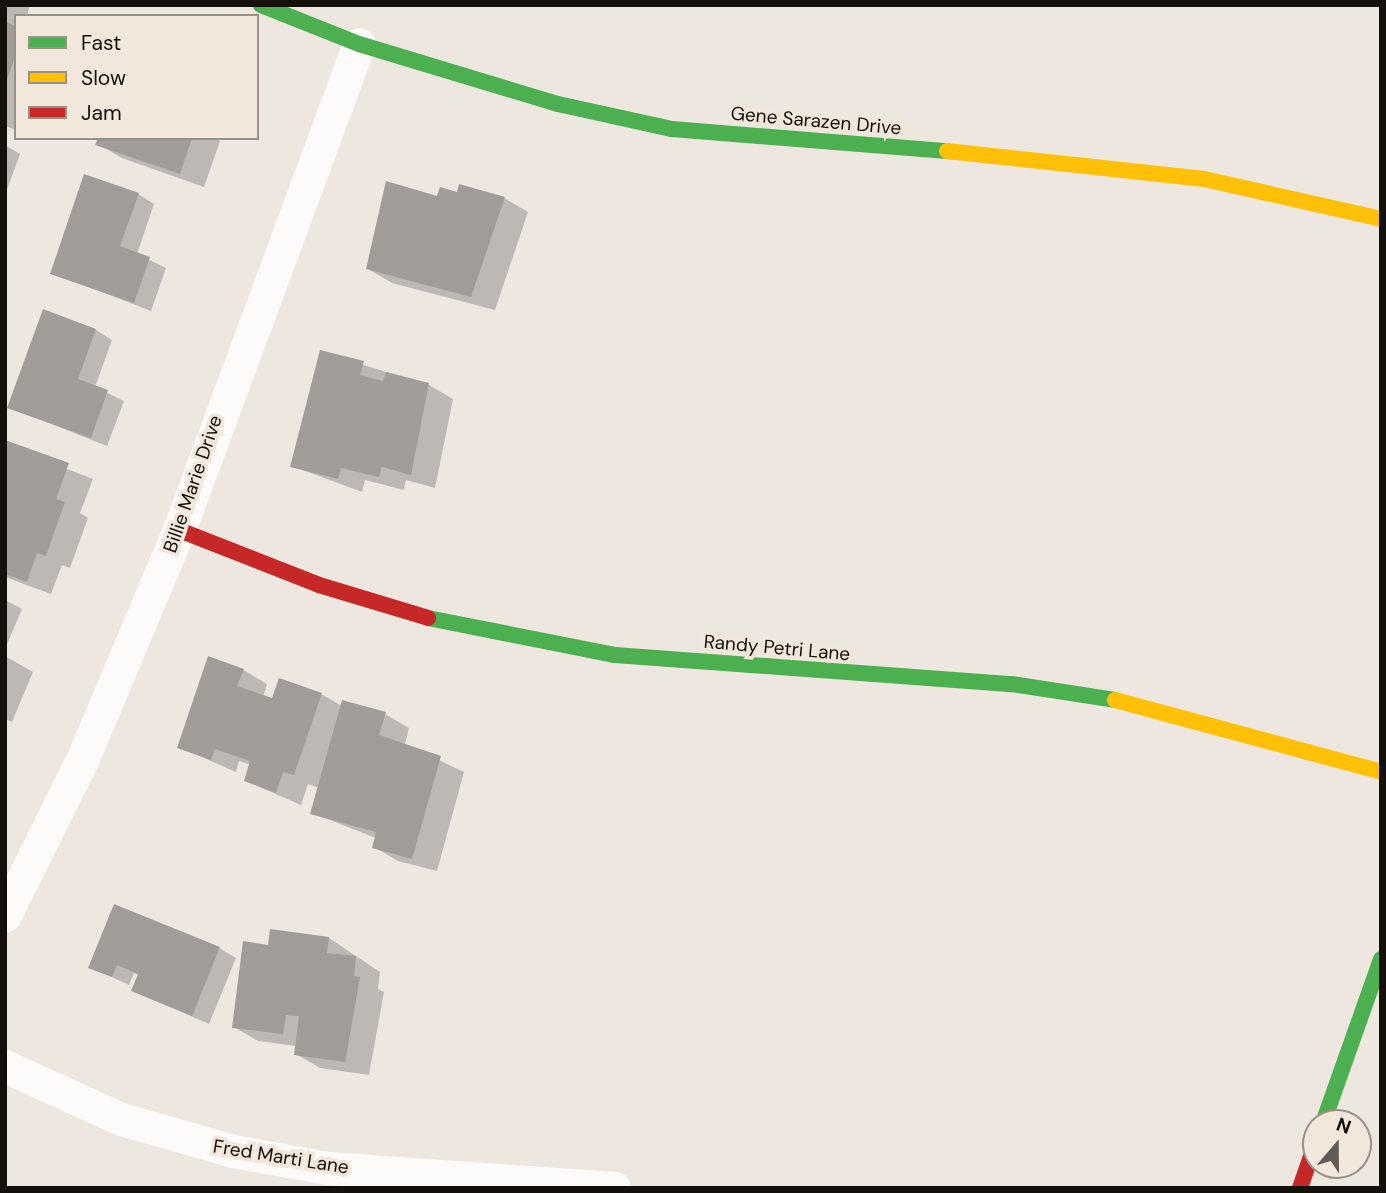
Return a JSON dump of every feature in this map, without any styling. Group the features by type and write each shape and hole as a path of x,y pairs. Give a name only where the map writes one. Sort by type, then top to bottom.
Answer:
{"street":[{"name":"Gene Sarazen Drive","path":"261,5 359,44 558,104 672,129 1090,164 1204,179 1381,219"},
{"name":"Billie Marie Drive","path":"5,915 83,758 179,530 200,459 359,44"},
{"name":"Randy Petri Lane","path":"179,530 319,585 442,622 615,655 1012,684 1137,704 1381,772"},
{"path":"1328,1109 1381,959"},
{"name":"Fred Marti Lane","path":"5,1066 121,1119 233,1151 328,1167 614,1188"}],"building":[{"path":"5,22 14,25 14,60 6,82"},
{"path":"97,140 191,140 180,174 95,145"},
{"path":"84,174 139,193 120,246 150,257 134,303 50,274"},
{"path":"386,181 437,196 440,187 457,192 459,184 505,197 471,297 366,269"},
{"path":"43,309 96,329 78,379 108,390 91,438 7,408"},
{"path":"320,350 364,361 360,375 383,381 386,372 429,383 411,475 382,467 379,477 341,468 338,479 290,467"},
{"path":"5,440 69,463 56,499 65,502 46,556 37,553 27,582 5,574"},
{"path":"208,656 244,669 237,686 272,698 279,678 322,693 294,775 283,772 276,793 244,781 250,761 215,749 211,760 177,748"},
{"path":"342,700 386,712 379,735 441,756 412,859 372,848 376,832 310,814"},
{"path":"114,904 220,947 192,1016 131,991 138,974 117,965 112,977 88,968"},
{"path":"270,929 329,937 327,953 356,956 354,976 360,977 345,1062 294,1055 299,1016 286,1015 283,1034 232,1028 243,941 268,945"}],"traffic: fast":[{"path":"261,5 359,44 558,104 672,129 947,151"},
{"path":"428,618 615,655 1012,684 1115,700"},
{"path":"1328,1109 1381,959"}],"traffic: slow":[{"path":"947,151 1204,179 1381,219"},
{"path":"1115,700 1381,772"}],"traffic: jam":[{"path":"179,530 319,585 428,618"},
{"path":"1300,1188 1303,1179"}]}
